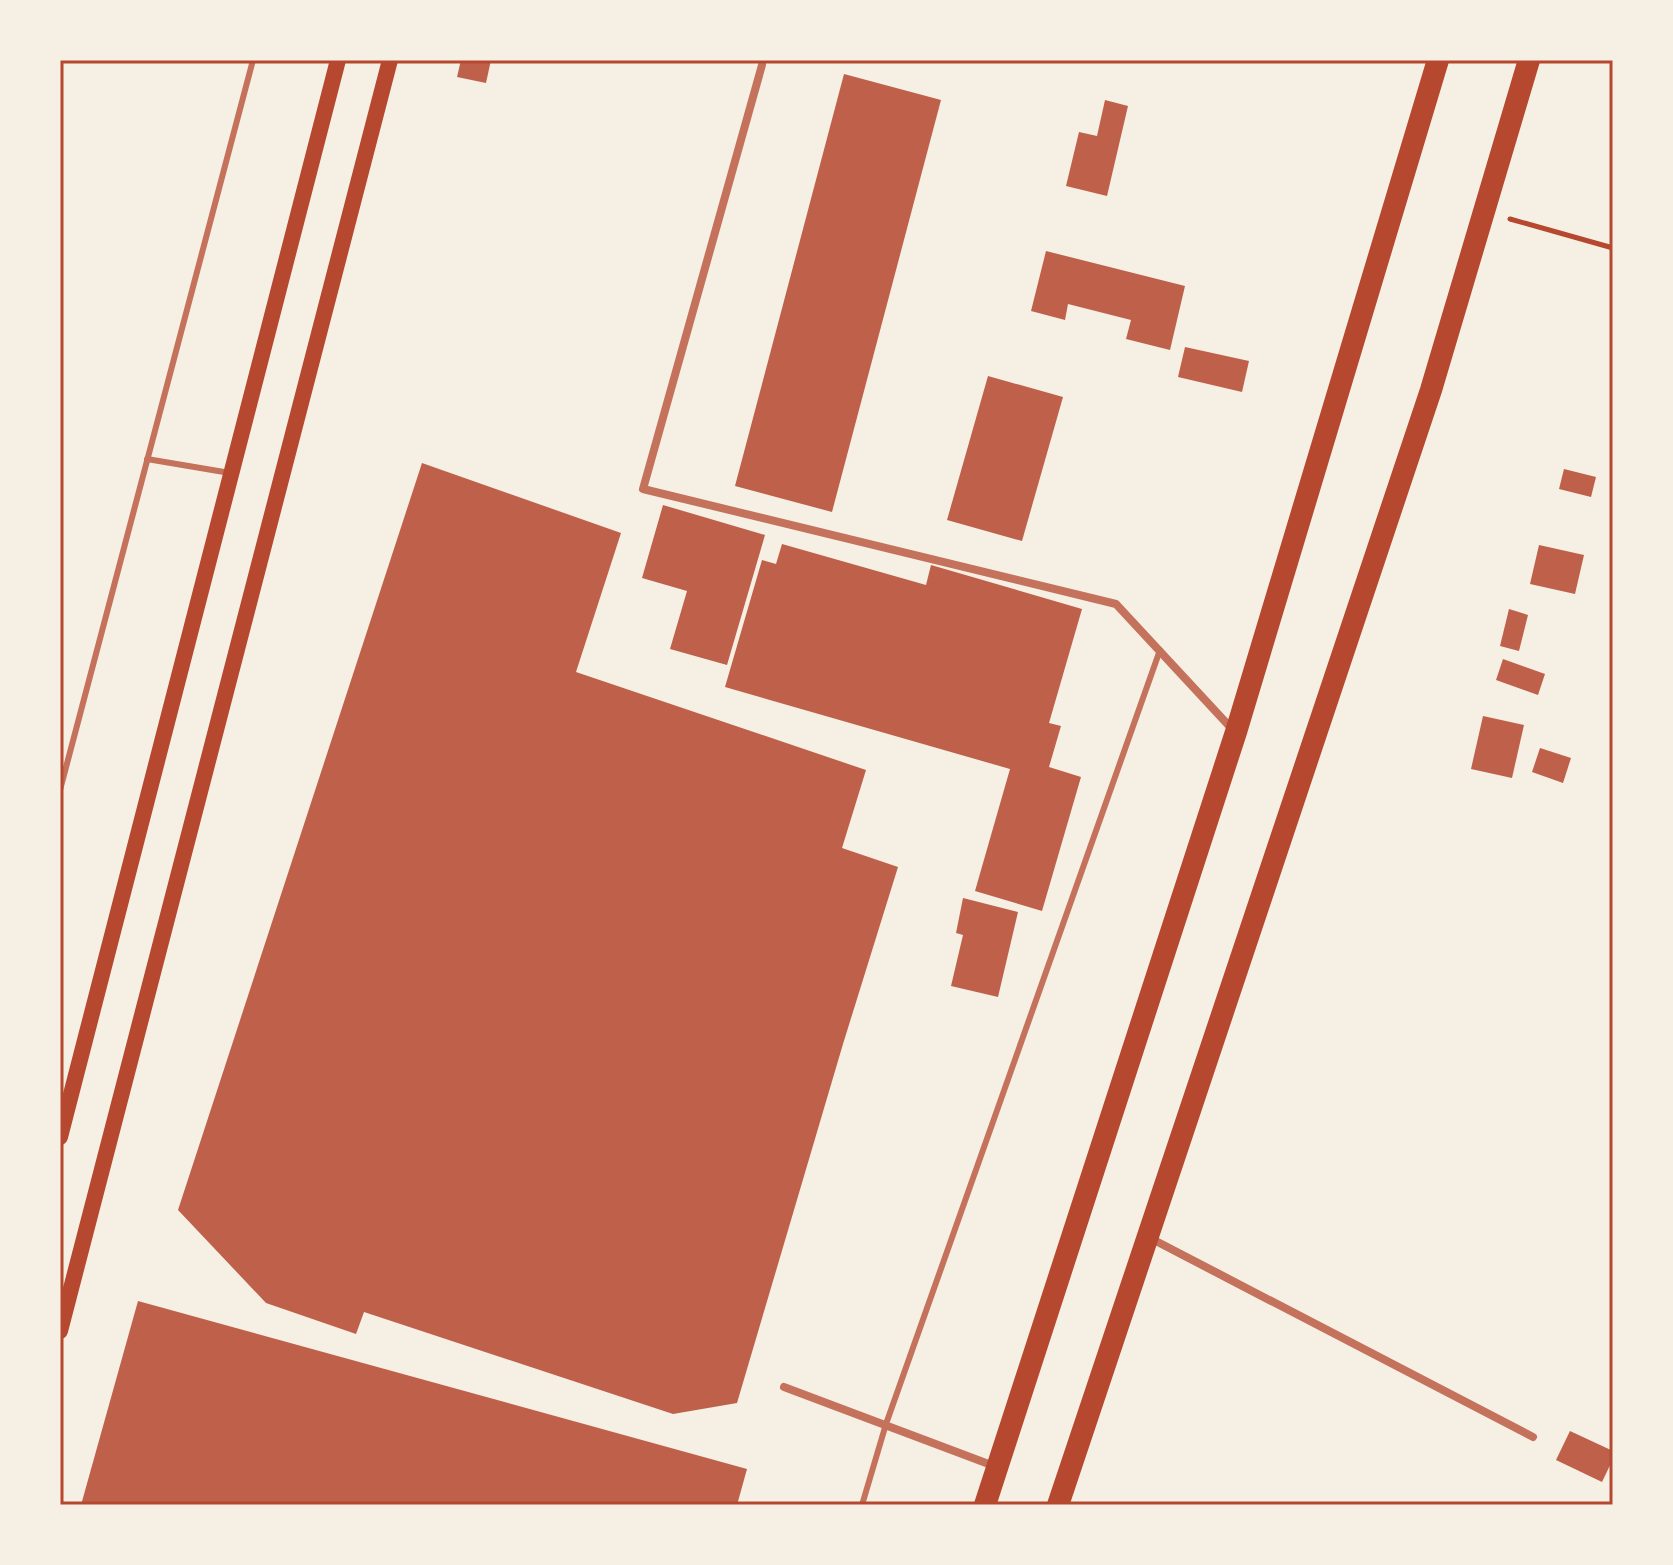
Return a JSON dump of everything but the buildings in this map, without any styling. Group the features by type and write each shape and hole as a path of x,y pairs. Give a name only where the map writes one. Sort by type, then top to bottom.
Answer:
{"highway":[{"path":"985,1505 1236,732 1438,60"},
{"path":"1058,1505 1431,390 1529,60"}],"main road":[{"path":"60,1137 338,60"},
{"path":"60,1331 390,60"}],"street":[{"path":"762,65 643,489 1116,604 1236,732"},
{"path":"1148,1236 1533,1437"},
{"path":"784,1387 998,1468"}],"lane":[{"path":"60,790 253,60"},
{"path":"147,459 231,474"},
{"path":"862,1505 886,1424 1160,650"}],"path":[{"path":"1484,212 1613,248"}]}
